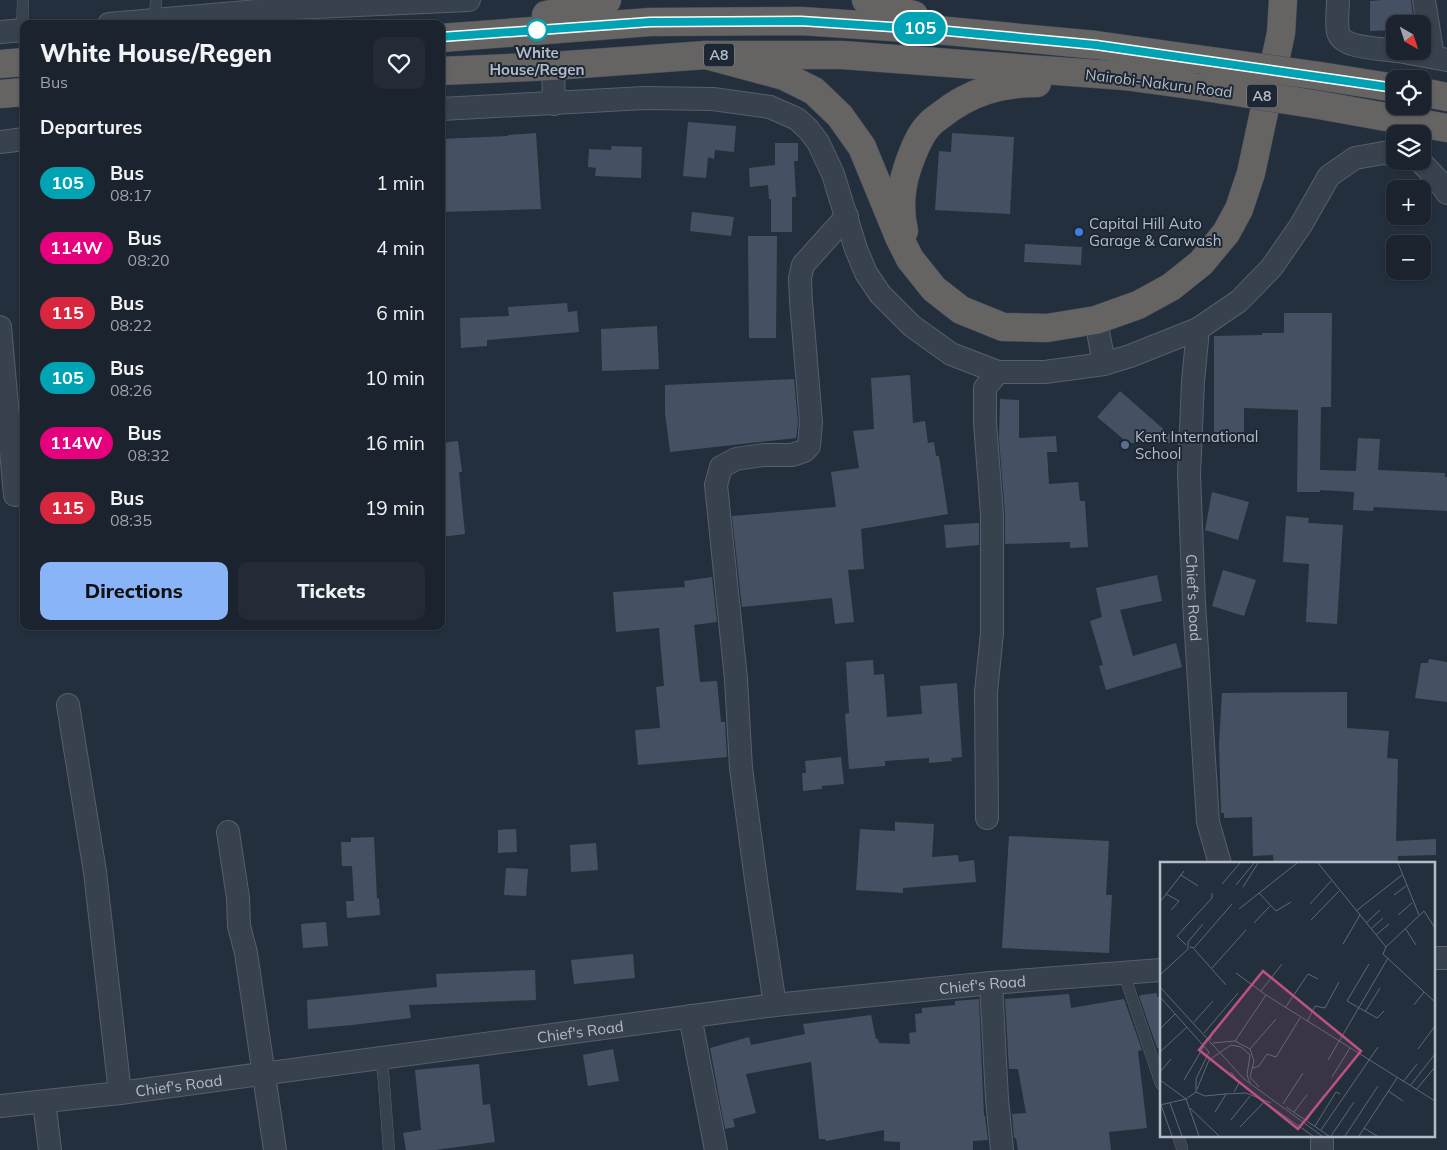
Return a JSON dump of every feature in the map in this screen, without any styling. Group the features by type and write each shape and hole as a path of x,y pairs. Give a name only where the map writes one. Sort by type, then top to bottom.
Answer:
{"highway":[{"path":"445,31 532,18 582,8 607,0"},
{"path":"866,0 876,6 897,6 916,15 1012,27 1096,45"},
{"path":"706,55 784,76 814,91 840,116 862,147 910,259 934,289 961,310 1003,327 1047,328 1096,320 1138,305 1171,287 1201,263 1226,233 1239,208 1251,173 1281,33 1283,0"},
{"name":"Nairobi-Nakuru Road","path":"445,38 650,22 801,21 937,30 1096,45 1386,87"},
{"name":"Nairobi-Nakuru Road","path":"706,55 842,55 1124,76 1319,105 1447,128"},
{"name":"A8","path":"445,71 553,66 706,55"},
{"path":"0,64 20,62"},
{"path":"910,259 902,220 903,182 913,152 928,125 954,104 987,89 1019,83 1074,82 1124,76"},
{"path":"0,94 20,92"},
{"path":"1431,94 1447,97"}],"street":[{"path":"130,20 155,15 292,4 469,0"},
{"path":"1338,0 1338,34 1344,42 1386,49"},
{"path":"1424,0 1440,58"},
{"path":"0,32 20,30"},
{"path":"553,66 554,104"},
{"path":"445,109 645,98 713,99 770,107 797,119 818,142 833,174 856,249 866,273 880,294 912,326 952,354 998,372 1045,372 1104,364 1130,356 1198,329 1239,301 1272,267 1301,225 1329,176 1355,158 1386,154"},
{"path":"0,142 20,140"},
{"path":"1431,162 1447,164"},
{"path":"1430,170 1447,193"},
{"path":"775,1005 757,887 742,768 736,679 716,485 721,467 736,459 763,456 792,456 804,452 809,446 811,422 800,278 803,265 847,216"},
{"path":"1096,320 1104,364"},
{"path":"0,327 15,495"},
{"name":"Chief's Road","path":"1198,329 1192,382 1190,474 1194,603 1208,822 1219,862"},
{"path":"987,818 986,692 992,632 992,514 985,423 985,388 998,372"},
{"path":"68,705 95,872 120,1093"},
{"path":"228,832 238,898 239,926 246,952 275,1150"},
{"path":"1434,958 1447,958"},
{"name":"Chief's Road","path":"0,1106 120,1093 775,1005 990,982 1160,970"},
{"path":"990,982 1002,1150"},
{"path":"690,1016 716,1150"},
{"path":"44,1102 50,1150"}],"lane":[{"path":"23,0 23,20"},
{"path":"1124,974 1160,1081"},
{"path":"382,1058 389,1150"},
{"path":"1179,1138 1182,1148"}],"building":[{"path":"1411,0 1413,15 1386,15 1386,30 1370,31 1370,1"},
{"path":"688,122 736,126 734,152 715,150 714,159 708,157 706,178 683,176"},
{"path":"536,133 541,209 445,212 445,139"},
{"path":"952,133 1014,137 1010,214 935,210 939,151 951,152"},
{"path":"775,143 798,143 798,161 794,161 796,197 792,197 792,232 771,232 771,199 769,199 768,185 750,187 749,168 775,165"},
{"path":"612,146 642,147 641,178 595,176 596,168 588,167 589,149 611,150"},
{"path":"692,212 734,217 731,236 690,231"},
{"path":"748,236 777,236 776,338 749,338"},
{"path":"1025,244 1082,247 1081,265 1024,262"},
{"path":"567,303 568,312 577,311 579,332 487,340 487,346 461,348 460,318 509,316 508,307"},
{"path":"1284,313 1332,313 1331,407 1321,407 1320,470 1356,471 1358,438 1380,439 1378,470 1445,473 1445,477 1447,477 1447,511 1374,507 1373,511 1353,510 1354,492 1320,490 1320,492 1297,492 1298,410 1244,408 1244,442 1214,442 1214,336 1284,333"},
{"path":"657,326 659,369 602,371 601,329"},
{"path":"910,375 913,423 925,421 928,443 934,442 936,456 939,456 948,514 861,529 864,569 848,570 854,622 835,624 832,598 742,607 732,516 836,507 831,472 859,468 853,431 874,429 871,378"},
{"path":"794,379 798,423 796,438 670,452 665,413 665,385"},
{"path":"1120,391 1177,443 1128,443 1097,417"},
{"path":"1000,399 1019,400 1019,438 1056,436 1057,452 1047,452 1049,484 1078,482 1080,501 1085,501 1088,547 1070,548 1070,542 1005,544 1005,513 999,439"},
{"path":"458,441 462,472 459,472 465,534 445,536 445,443"},
{"path":"1212,492 1249,502 1238,540 1205,530"},
{"path":"1286,516 1309,518 1308,523 1343,525 1337,624 1306,622 1309,564 1283,562"},
{"path":"979,523 979,545 946,548 944,525"},
{"path":"1223,570 1256,580 1244,616 1212,606"},
{"path":"1157,575 1162,601 1120,610 1133,656 1176,643 1182,667 1106,690 1099,666 1103,665 1090,621 1102,617 1096,588"},
{"path":"712,577 717,622 694,625 700,682 717,681 721,722 725,722 727,757 638,765 635,730 660,728 656,687 664,686 659,628 616,632 613,592 685,587 684,581"},
{"path":"1429,659 1447,662 1447,702 1415,698 1421,663 1428,663"},
{"path":"873,660 874,675 884,674 887,717 922,714 920,686 957,683 962,757 951,758 952,761 929,763 929,758 885,761 885,766 849,769 845,714 849,713 846,662"},
{"path":"1347,692 1347,728 1389,731 1387,758 1398,759 1396,841 1436,839 1436,855 1398,856 1398,862 1274,862 1273,855 1253,856 1252,817 1224,818 1224,813 1221,813 1219,744 1222,693"},
{"path":"841,757 844,784 822,786 822,789 803,791 802,773 806,773 805,761"},
{"path":"895,822 934,824 932,857 958,855 959,862 974,860 976,882 903,888 903,893 856,890 860,829 895,831"},
{"path":"516,829 517,852 498,853 498,830"},
{"path":"1009,836 1109,841 1106,895 1112,895 1109,953 1002,948"},
{"path":"374,837 377,899 379,898 380,915 347,918 346,901 354,901 352,866 342,866 341,842 351,842 351,838"},
{"path":"596,843 598,870 571,872 570,845"},
{"path":"506,868 528,869 526,896 504,895"},
{"path":"326,922 328,946 303,948 301,924"},
{"path":"633,954 635,978 574,984 571,960"},
{"path":"535,970 536,1000 409,1005 411,1018 308,1029 307,1000 437,987 436,974"},
{"path":"1157,993 1157,997 1160,996 1160,1048 1157,1048 1139,996"},
{"path":"1069,994 1071,1008 1124,999 1142,1050 1138,1051 1147,1128 1109,1132 1111,1150 1018,1150 1016,1138 1014,1138 1012,1114 1026,1113 1018,1069 1009,1069 1005,999"},
{"path":"979,999 984,1116 988,1140 973,1141 973,1150 900,1150 900,1142 884,1141 884,1130 826,1141 825,1139 819,1139 811,1062 746,1074 756,1113 733,1119 735,1127 725,1129 710,1048 749,1037 751,1045 805,1034 803,1024 871,1015 876,1039 878,1039 879,1043 910,1044 909,1033 916,1032 915,1014 922,1013 922,1008 955,1005 955,1001"},
{"path":"613,1049 619,1081 588,1086 583,1055"},
{"path":"479,1064 483,1105 490,1104 495,1142 435,1150 406,1150 403,1133 421,1130 415,1070"}],"bus line":[{"name":"105","path":"445,37 650,22 801,21 937,30 1096,45 1386,87"}],"place":[{"name":"White House/Regen","path":"537,30"},
{"name":"Capital Hill Auto Garage & Carwash","path":"1079,232"},
{"name":"Kent International School","path":"1125,445"}]}
